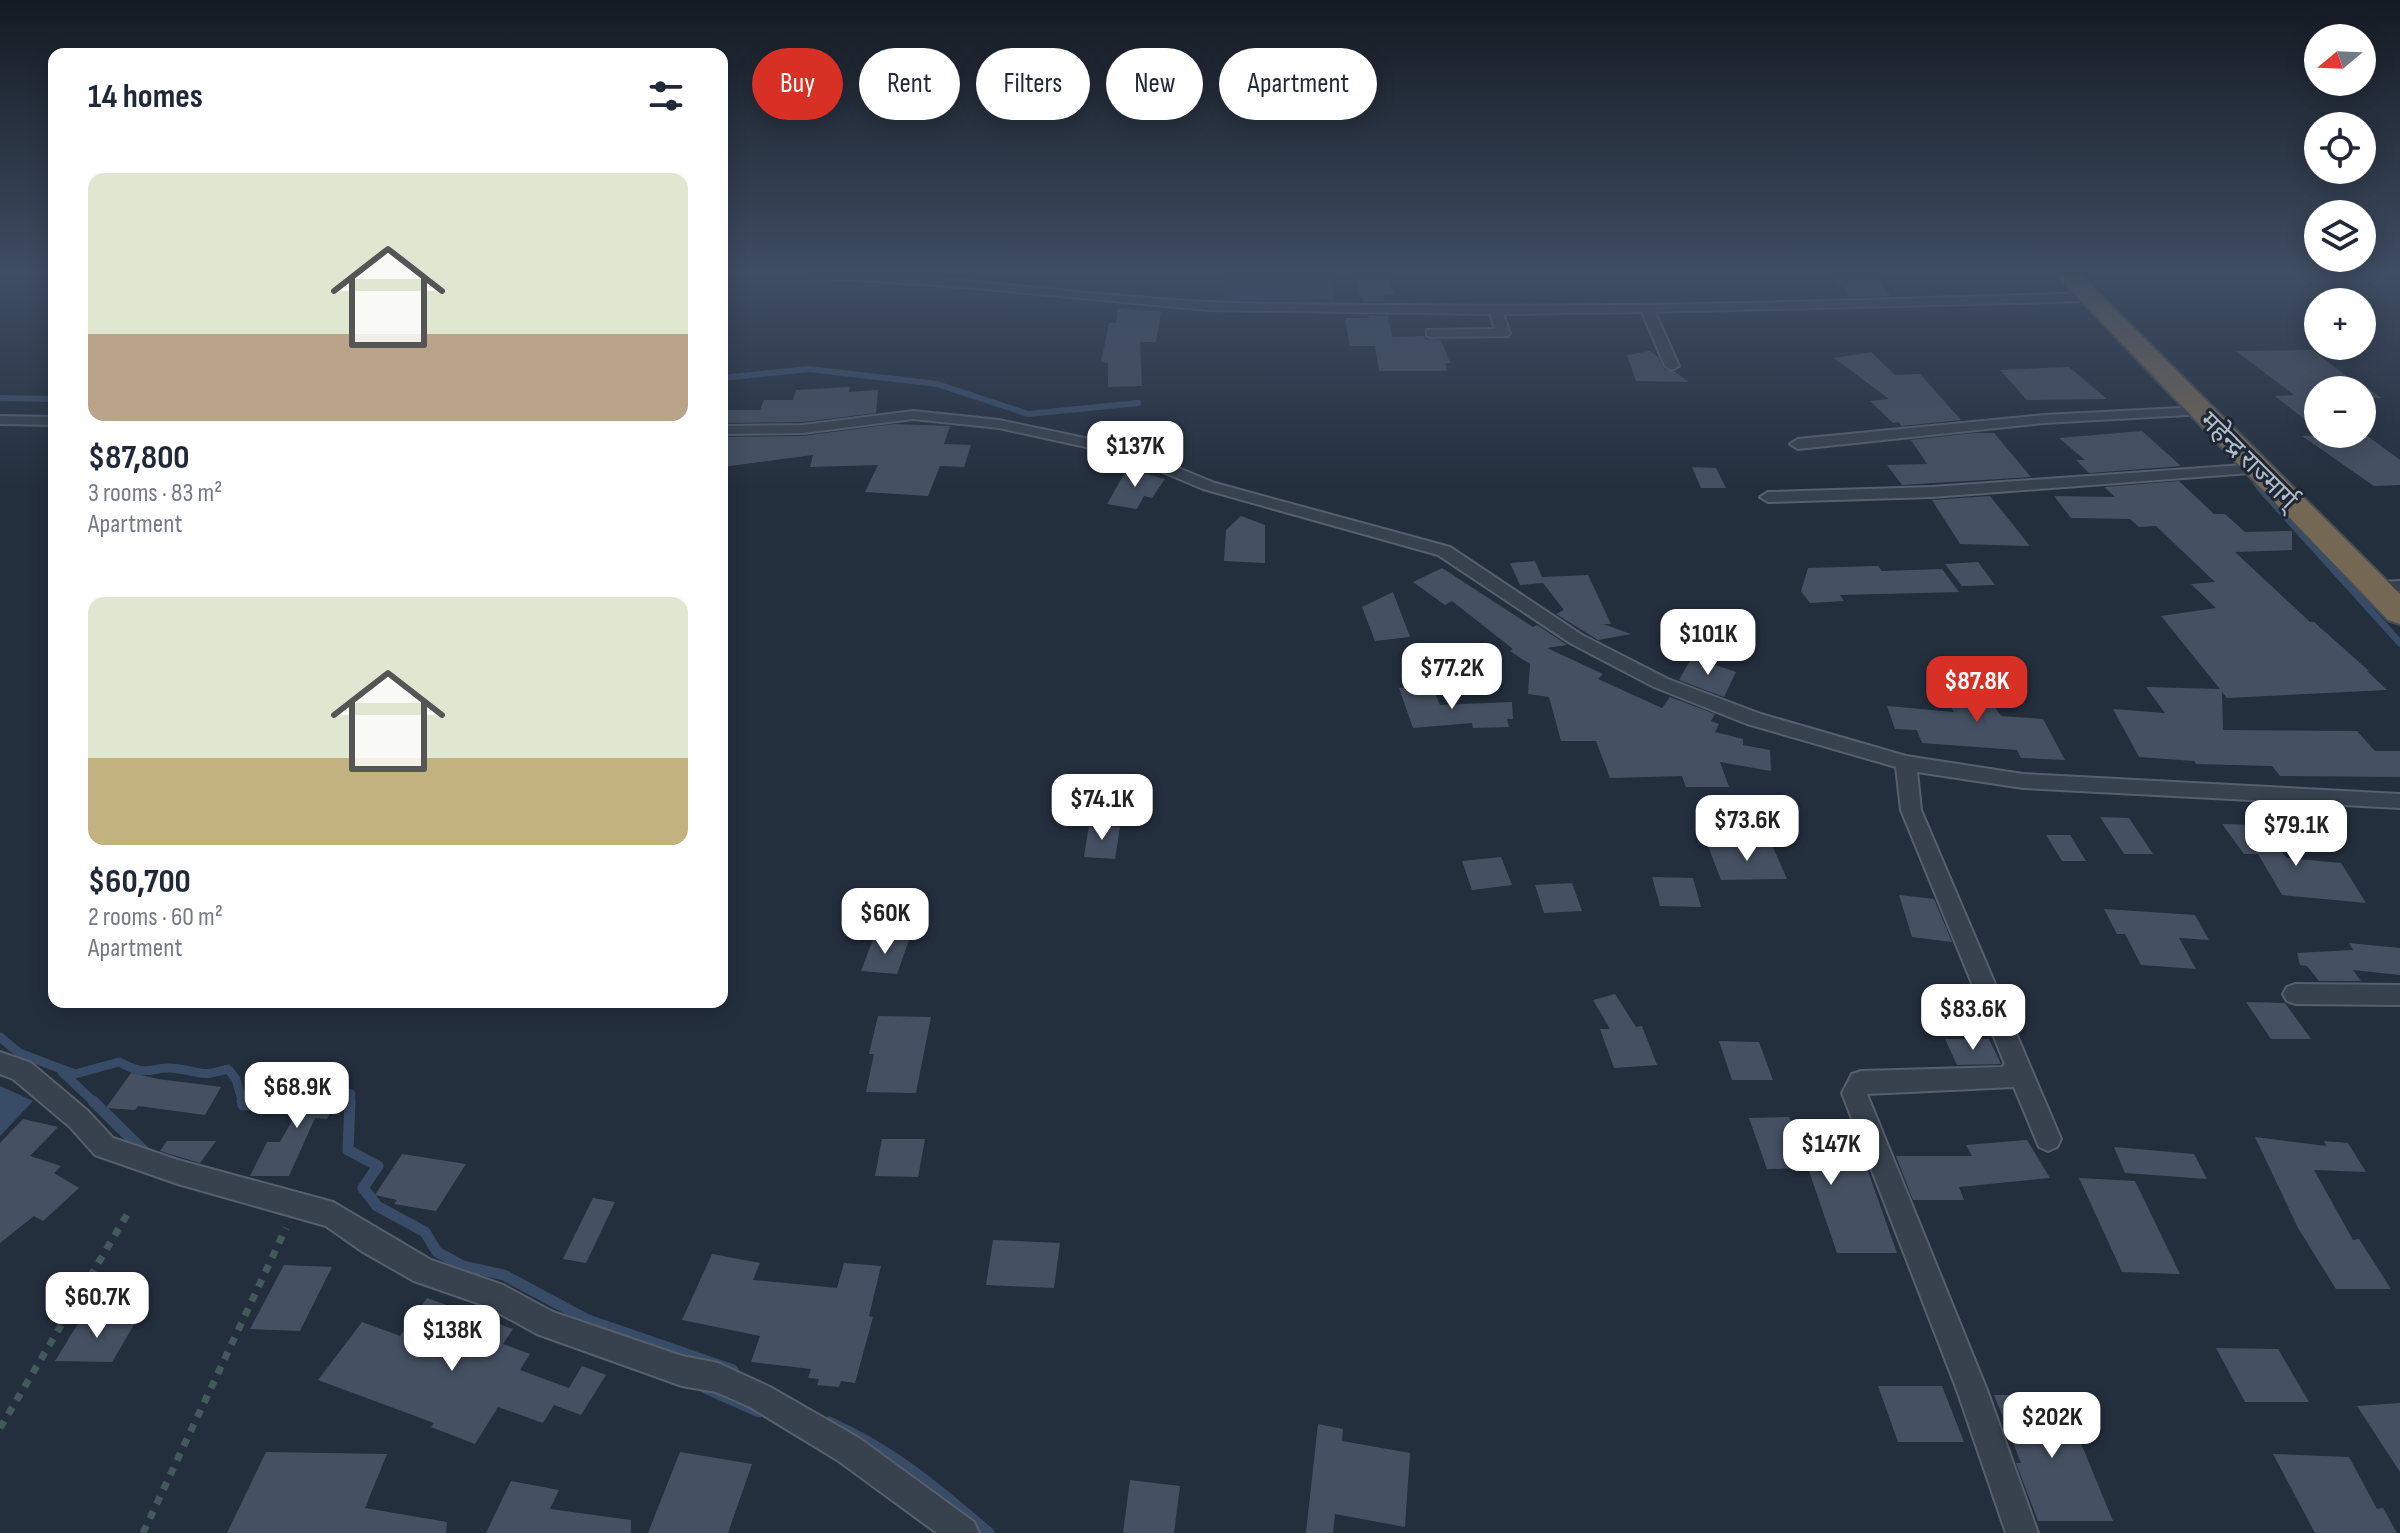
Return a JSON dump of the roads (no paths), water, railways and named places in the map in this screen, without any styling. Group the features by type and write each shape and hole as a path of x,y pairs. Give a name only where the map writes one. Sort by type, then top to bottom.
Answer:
{"highway":[{"name":"महेन्द्र राज्मार्ग्","path":"2135,345 2258,469 2387,586 2400,613"}],"street":[{"path":"1663,345 1672,366"},
{"path":"1798,444 2044,419 2200,411"},
{"path":"728,430 803,429 913,415 999,424 1089,443 1149,461 1209,486 1444,551 1576,639 1661,683 1754,719 1906,763 2023,781 2400,801"},
{"path":"0,420 48,421"},
{"path":"1768,497 1932,492 2258,469"},
{"path":"1906,763 1911,810 2048,1139"},
{"path":"2295,994 2400,995"},
{"path":"0,1063 22,1071 79,1119 104,1147 178,1172 333,1215 373,1243 424,1271 493,1295 547,1324 682,1371 718,1378 760,1397 848,1449 963,1533"},
{"path":"2018,1067 2008,1078 1861,1082 1854,1093 1972,1390 2022,1533"}],"water":[{"path":"0,1086 33,1101 0,1136"}],"waterway":[{"path":"728,377 809,369 937,384 1028,414 1138,403"},
{"path":"0,398 48,399"},
{"path":"2256,483 2262,490"},
{"path":"2260,488 2400,643"},
{"path":"0,1037 19,1053 75,1074 119,1062 145,1071 169,1068 207,1074 228,1069 236,1079 243,1103"},
{"path":"62,1072 95,1103"},
{"path":"271,1102 314,1086 351,1094 349,1103"},
{"path":"93,1101 147,1154"},
{"path":"242,1101 243,1105 271,1102"},
{"path":"350,1101 348,1150 378,1166 363,1188 377,1206 425,1232 437,1252 463,1266 504,1275 588,1320 733,1370"},
{"path":"705,1388 759,1412"},
{"path":"829,1422 894,1458 989,1533"}]}
